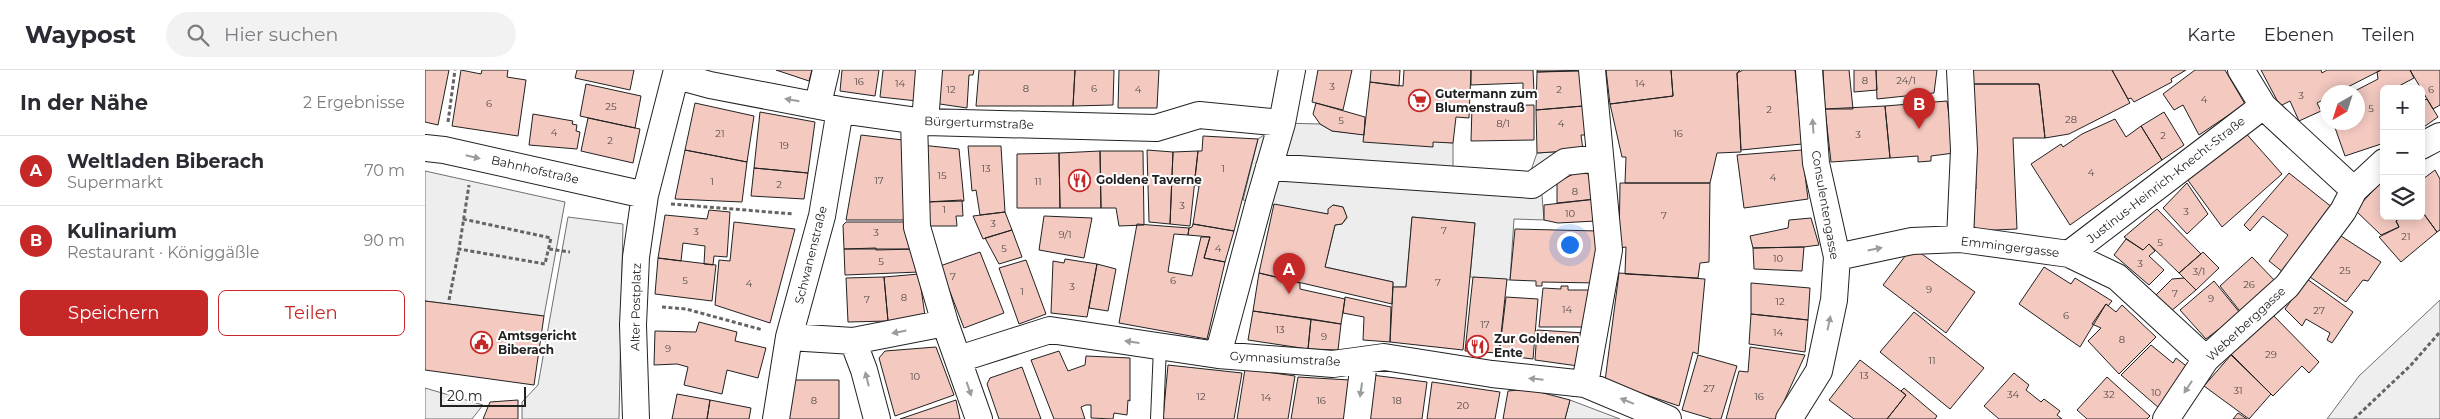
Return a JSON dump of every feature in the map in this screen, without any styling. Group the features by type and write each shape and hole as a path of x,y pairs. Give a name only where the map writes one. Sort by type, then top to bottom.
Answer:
{"street":[{"name":"Schwanenstraße","path":"777,419 789,337 823,216 829,107 826,70"},
{"path":"929,70 919,121 914,164 917,227 945,323 979,419"},
{"path":"1218,355 1269,167 1283,123 1292,70"},
{"path":"1585,384 1609,250 1592,70"},
{"name":"Consulentengasse","path":"1789,419 1819,371 1834,300 1837,257 1816,163 1809,70"},
{"path":"1960,70 1963,150 1960,239"},
{"path":"2241,70 2263,106 2354,190"},
{"name":"Bürgerturmstraße","path":"645,195 677,73 710,85 919,121 1156,128 1199,115 1283,123"},
{"name":"Justinus-Heinrich-Knecht-Straße","path":"2069,254 2263,106"},
{"path":"2425,144 2440,136"},
{"name":"Bahnhofstraße","path":"435,149 645,195"},
{"path":"1269,167 1532,185 1565,162 1599,158"},
{"name":"Weberberggasse","path":"2166,419 2206,359 2287,286 2343,211 2354,190 2380,166"},
{"name":"Alter Postplatz","path":"636,419 634,305 636,257 645,195"},
{"name":"Emmingergasse","path":"1837,257 1913,241 1960,239 2069,254 2117,277 2206,359"},
{"path":"789,337 853,341 945,323"},
{"name":"Gymnasiumstraße","path":"959,359 1050,330 1218,355 1333,364 1384,357 1492,374 1585,384 1668,419"},
{"path":"853,341 864,370 877,419"},
{"path":"1357,419 1364,361"}],"lane":[{"path":"1157,419 1160,346"}],"path":[{"path":"435,149 455,70"},
{"path":"449,300 470,175"},
{"path":"645,195 673,205 823,216"},
{"path":"459,249 545,264 551,238 463,219"},
{"path":"549,249 571,252"},
{"path":"634,305 686,309 789,337"},
{"path":"2354,419 2411,365 2440,332"}],"shaded area":[{"path":"1282,123 1320,124 1332,131 1453,143 1453,173 1529,176 1537,153 1598,149 1600,167 1557,182 1541,183 1544,220 1514,219 1510,280 1470,277 1475,223 1412,217 1406,287 1393,287 1393,282 1325,267 1335,225 1342,224 1347,218 1343,207 1333,205 1328,214 1243,200 1258,139"},
{"path":"425,171 565,202 544,316 425,301"},
{"path":"568,217 623,224 619,419 522,419 522,402 538,385"},
{"path":"2440,300 2440,419 2327,419 2359,376"},
{"path":"425,388 483,405 472,419 425,419"},
{"path":"1570,400 1620,419 1565,419"}],"building":[{"path":"425,70 449,70 438,125 425,122"},
{"path":"461,70 481,74 482,70 508,70 507,77 526,80 518,136 452,126"},
{"path":"577,70 634,70 630,90 575,78"},
{"path":"776,70 812,70 809,81"},
{"path":"842,70 879,70 875,96 840,91"},
{"path":"883,70 919,70 917,101 880,97"},
{"path":"936,70 974,70 973,75 969,75 967,108 933,103"},
{"path":"979,70 1075,70 1073,106 976,106"},
{"path":"1075,70 1114,70 1113,105 1073,106"},
{"path":"1119,70 1159,70 1157,108 1118,108"},
{"path":"1318,70 1352,70 1343,110 1312,102"},
{"path":"1371,70 1400,70 1399,86 1370,82"},
{"name":"Gutermann zum Blumenstrauß","path":"1404,70 1471,70 1469,118 1456,117 1453,143 1433,142 1433,147 1363,142 1370,82 1403,86"},
{"path":"1471,70 1533,70 1534,92 1523,93 1523,83 1471,85"},
{"path":"1537,70 1584,70 1537,72"},
{"path":"1606,70 1671,70 1673,96 1610,104"},
{"path":"1671,70 1740,70 1737,73 1741,152 1717,153 1710,183 1625,183 1626,157 1622,157 1610,104 1673,96"},
{"path":"1743,70 1795,70 1802,144 1741,150 1737,73"},
{"path":"1823,70 1849,70 1853,109 1825,109"},
{"path":"1854,70 1876,70 1877,90 1854,92"},
{"path":"1876,70 1937,70 1934,93 1877,99"},
{"path":"1970,70 2112,70 2130,103 2069,134 2045,138 2039,84 1972,84"},
{"path":"2112,70 2186,70 2171,79 2172,82 2134,102 2131,98 2128,99"},
{"path":"2195,70 2225,70 2245,104 2199,135 2183,105 2174,110 2163,94"},
{"path":"2261,70 2321,70 2322,73 2327,70 2381,70 2352,85 2320,85 2320,102 2317,103 2320,111 2299,121 2290,101 2280,106"},
{"path":"2381,70 2410,70 2414,78 2401,85 2380,85 2380,144 2345,156 2336,130 2365,130 2365,86 2378,79 2377,72"},
{"path":"2410,70 2440,70 2440,105 2433,109 2425,95 2425,85 2419,85"},
{"path":"1581,71 1583,106 1536,110 1537,72"},
{"path":"586,84 641,96 635,128 580,116"},
{"path":"1972,84 2039,84 2045,138 2013,138 2017,229 1974,231 1972,189 1976,189"},
{"path":"2427,99 2438,117 2425,126 2425,100"},
{"path":"1947,101 1954,153 1931,156 1931,161 1918,162 1918,156 1890,158 1885,106"},
{"path":"695,103 754,116 747,162 685,150"},
{"path":"1316,103 1365,117 1364,135 1332,131 1320,124 1313,114"},
{"path":"1534,105 1534,140 1471,141 1472,106"},
{"path":"1583,106 1587,135 1581,135 1583,150 1537,153 1536,110"},
{"path":"1885,106 1890,158 1831,162 1825,109"},
{"path":"760,112 815,122 808,173 754,168"},
{"path":"2164,112 2184,145 2162,160 2141,126"},
{"path":"533,114 573,121 572,124 577,125 576,131 580,132 577,149 529,145"},
{"path":"588,118 640,129 633,163 581,151"},
{"path":"2115,119 2126,137 2141,126 2162,160 2070,225 2031,164 2061,144 2063,147 2082,134"},
{"path":"2243,130 2282,174 2222,227 2187,179"},
{"path":"861,135 903,140 906,220 846,220"},
{"path":"1203,136 1258,139 1234,231 1193,224 1199,186 1194,185 1198,151 1202,151"},
{"path":"921,145 959,149 964,201 926,202"},
{"path":"968,146 1001,146 1005,212 980,215 976,190 972,191"},
{"path":"685,150 747,162 742,202 675,199"},
{"path":"1147,150 1173,152 1170,224 1149,222"},
{"path":"1802,150 1808,199 1744,208 1737,155"},
{"name":"Goldene Taverne","path":"1100,151 1101,208 1060,208 1059,153"},
{"path":"1100,151 1143,151 1144,225 1119,226 1116,208 1101,208"},
{"path":"1198,151 1190,226 1170,224 1173,152"},
{"path":"1059,153 1060,208 1017,208 1017,154"},
{"path":"754,168 808,173 804,199 751,196"},
{"path":"1586,168 1596,199 1557,203 1557,182"},
{"path":"2435,170 2440,179 2440,230 2437,232 2425,216 2425,178"},
{"path":"2289,173 2333,208 2284,273 2269,261 2288,235 2263,216 2250,231 2244,225"},
{"path":"1620,183 1710,183 1709,262 1700,263 1698,278 1625,274 1626,247 1619,248"},
{"path":"2187,183 2208,214 2187,234 2163,208"},
{"path":"2380,183 2380,220 2397,220 2399,227 2381,235 2355,210"},
{"path":"1596,199 1596,221 1558,223 1544,220 1544,205"},
{"path":"962,200 963,216 956,216 957,226 927,226 926,202"},
{"path":"1274,204 1328,214 1328,209 1333,205 1343,207 1347,217 1342,224 1335,225 1325,267 1393,282 1392,304 1259,273"},
{"path":"2157,209 2201,254 2179,273 2149,244 2143,250 2124,237"},
{"path":"709,210 730,212 727,257 714,256 713,265 704,264 705,246 683,243 681,261 658,258 665,215 707,219"},
{"path":"1005,212 1012,230 983,239 973,216"},
{"path":"1044,216 1092,218 1084,258 1039,250"},
{"path":"2425,216 2437,232 2401,262 2379,237 2399,227 2396,221 2425,220"},
{"path":"1412,217 1475,223 1463,350 1390,342 1393,287 1406,287"},
{"path":"1811,218 1819,245 1753,248 1750,236 1788,228 1789,220"},
{"path":"734,222 795,229 770,323 715,305 719,260 730,261"},
{"path":"846,222 906,222 913,249 844,249 843,225"},
{"path":"1137,224 1189,228 1188,235 1174,234 1168,272 1192,276 1201,237 1210,237 1204,258 1225,262 1207,339 1119,323"},
{"path":"1193,224 1234,231 1225,262 1204,258 1210,237 1188,235 1189,228"},
{"path":"1515,229 1598,231 1597,283 1542,282 1542,286 1536,286 1536,281 1510,280"},
{"path":"1012,230 1022,257 999,264 985,238"},
{"path":"2341,236 2381,262 2368,281 2363,280 2346,302 2310,277"},
{"path":"2126,239 2143,250 2149,244 2155,251 2149,256 2164,270 2149,285 2114,255"},
{"path":"1804,247 1802,271 1754,269 1753,248"},
{"path":"1912,247 1975,292 1946,333 1883,285"},
{"path":"876,248 876,250 916,249 919,272 845,275 844,249"},
{"path":"980,252 1004,313 964,328 940,266"},
{"path":"2203,252 2219,268 2196,290 2179,273"},
{"path":"2252,257 2277,283 2243,315 2220,286"},
{"path":"658,258 716,265 712,301 655,294"},
{"path":"1065,259 1097,264 1087,317 1051,313 1053,261 1064,263"},
{"path":"1026,260 1046,314 1019,324 999,268"},
{"path":"1097,264 1116,269 1108,311 1089,308"},
{"path":"2044,267 2071,284 2075,278 2112,301 2108,306 2106,304 2080,347 2019,304"},
{"path":"1259,273 1300,283 1300,289 1345,299 1341,324 1253,311"},
{"path":"1619,273 1705,279 1698,354 1693,352 1679,406 1605,381"},
{"path":"919,274 925,316 888,321 884,277"},
{"path":"884,277 888,321 848,322 846,278"},
{"path":"1473,277 1507,279 1499,353 1465,351"},
{"path":"2184,278 2196,290 2170,312 2155,296 2172,279"},
{"path":"2307,279 2353,312 2332,343 2327,340 2330,333 2306,319 2302,326 2285,309"},
{"path":"2214,281 2240,313 2206,339 2180,310"},
{"path":"1751,283 1810,288 1808,320 1751,314"},
{"path":"1561,286 1568,286 1568,290 1594,290 1591,327 1539,327 1543,288 1561,289"},
{"path":"1345,297 1391,307 1390,342 1363,340 1364,317 1343,313"},
{"path":"1506,297 1538,299 1533,359 1499,355"},
{"name":"Amtsgericht Biberach","path":"425,301 544,316 534,385 425,370"},
{"path":"2106,304 2116,312 2122,305 2156,337 2119,374 2088,341 2101,328 2092,324"},
{"path":"1253,311 1311,319 1308,349 1248,340"},
{"path":"1914,312 1984,368 1950,409 1880,352"},
{"path":"2270,312 2319,362 2309,373 2302,366 2273,396 2230,353"},
{"path":"1751,314 1808,320 1805,352 1749,344"},
{"path":"1311,319 1341,324 1338,350 1308,349"},
{"path":"699,322 737,332 735,341 766,348 758,378 727,370 722,394 684,385 688,367 677,364 654,365 655,331 696,332"},
{"path":"1537,330 1585,333 1578,366 1535,360"},
{"path":"2151,345 2173,363 2176,358 2189,368 2159,408 2121,375"},
{"path":"936,347 954,395 895,416 879,358 885,351"},
{"path":"1750,347 1805,355 1776,419 1726,419 1739,371 1748,372"},
{"path":"1059,351 1068,371 1085,365 1086,356 1130,358 1130,401 1128,400 1127,415 1114,413 1113,419 1091,418 1091,405 1086,405 1081,407 1085,419 1054,419 1031,360"},
{"path":"1698,355 1737,366 1721,419 1712,419 1682,410"},
{"path":"2231,355 2271,394 2249,419 2204,386"},
{"path":"1860,360 1906,395 1887,419 1854,419 1829,400"},
{"path":"1168,365 1242,373 1234,419 1163,419"},
{"path":"1022,367 1041,419 999,419 987,384 990,378"},
{"path":"1245,369 1295,376 1288,419 1237,419"},
{"path":"2014,373 2029,385 2026,390 2041,402 2044,399 2060,411 2057,415 2062,419 1999,419 1984,406"},
{"path":"1372,375 1427,382 1422,419 1367,419"},
{"path":"1298,377 1350,380 1344,419 1291,419"},
{"path":"2107,377 2150,416 2147,419 2087,419 2077,410"},
{"path":"791,380 839,380 839,419 789,419"},
{"path":"1432,382 1500,392 1495,419 1427,419"},
{"path":"1904,388 1937,416 1935,419 1887,419 1906,395 1901,391"},
{"path":"1528,389 1570,400 1565,419 1503,419 1508,391"},
{"path":"677,394 710,400 707,419 672,419"},
{"path":"518,400 518,419 483,419 490,402"},
{"path":"710,400 751,408 749,419 707,419"},
{"path":"956,400 960,419 900,419"},
{"path":"2238,413 2247,419 2233,419"}],"place":[{"name":"Gutermann zum Blumenstrauß","path":"1419,101"},
{"name":"Kulinarium","path":"1919,129"},
{"name":"Goldene Taverne","path":"1080,180"},
{"name":"Weltladen Biberach","path":"1289,294"},
{"name":"Amtsgericht Biberach","path":"482,343"},
{"name":"Zur Goldenen Ente","path":"1478,346"}]}
